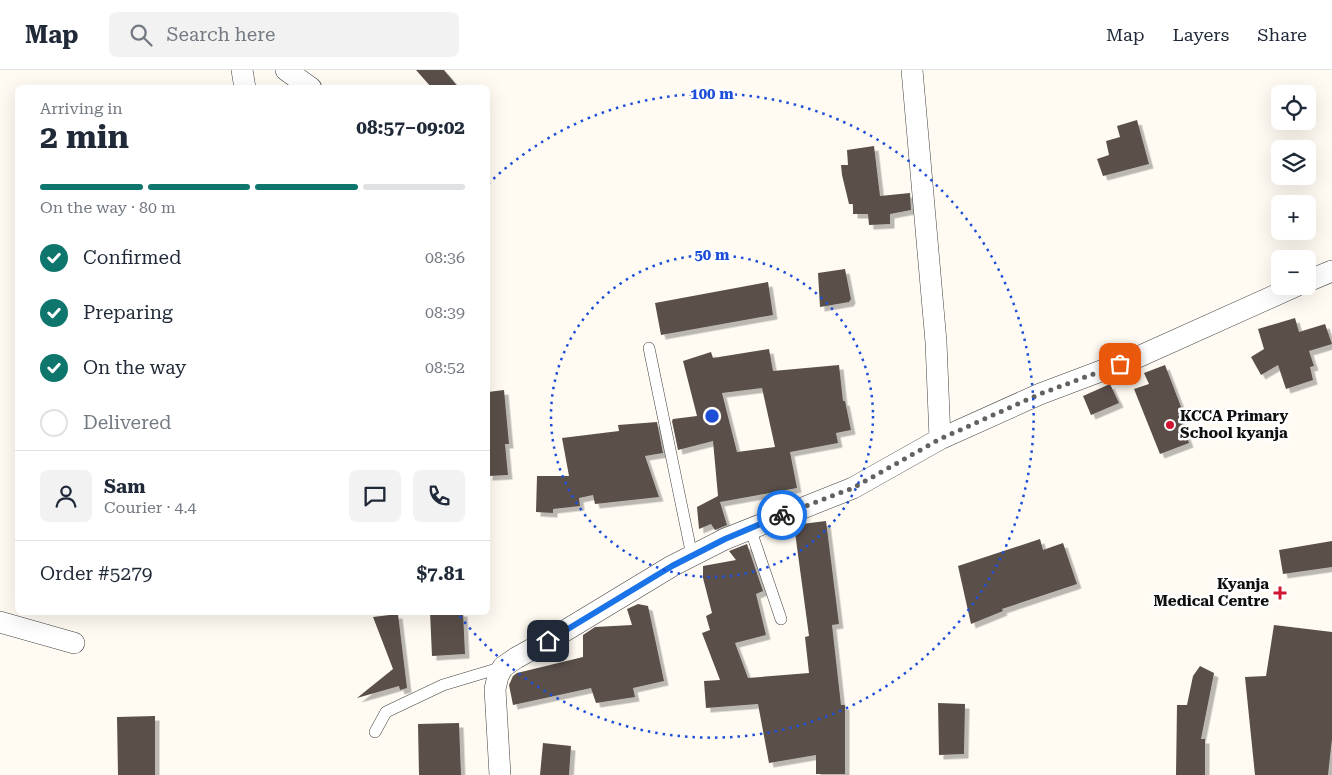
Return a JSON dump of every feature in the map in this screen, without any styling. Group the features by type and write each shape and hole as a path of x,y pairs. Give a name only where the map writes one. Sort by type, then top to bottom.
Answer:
{"street":[{"path":"242,70 244,85"},
{"path":"286,70 307,85"},
{"path":"912,70 936,342 940,439"},
{"path":"1316,278 1332,271"},
{"path":"500,775 495,689 498,676 503,667 516,658 692,556 750,528 853,488 940,439 1040,394 1200,332 1277,295"},
{"path":"0,622 74,643"}],"lane":[{"path":"649,348 692,556"},
{"path":"750,528 781,620"},
{"path":"375,732 386,712 443,685 503,667"}],"building":[{"path":"416,70 444,70 456,85 429,85"},
{"path":"1137,120 1149,164 1103,176 1097,159 1109,155 1106,141 1120,137 1117,126"},
{"path":"874,146 880,196 910,193 911,210 890,214 890,224 869,225 868,214 853,214 853,204 849,204 842,175 841,165 848,165 847,150"},
{"path":"845,269 851,299 849,302 820,307 818,273"},
{"path":"768,282 773,315 661,335 655,303"},
{"path":"1295,318 1299,332 1325,324 1332,344 1309,351 1314,366 1310,367 1313,380 1286,389 1278,365 1261,375 1251,357 1264,349 1258,329"},
{"path":"769,349 773,371 839,365 843,401 845,401 851,430 836,433 838,443 790,452 797,488 720,502 727,525 715,530 711,524 699,529 697,507 718,496 713,441 678,450 672,421 673,419 697,416 683,361 711,352 713,358","holes":["762,388 775,447 737,452 722,393"]},
{"path":"1165,365 1183,412 1178,414 1189,443 1160,454 1134,389 1149,384 1144,373"},
{"path":"1110,384 1119,403 1091,415 1083,396"},
{"path":"504,390 509,444 505,444 508,475 490,476 490,392"},
{"path":"657,422 663,453 645,456 659,497 595,504 593,495 579,498 580,506 553,509 553,513 536,512 537,476 569,476 562,438 619,431 618,425"},
{"path":"826,521 839,624 832,625 841,705 845,705 845,774 816,774 816,755 769,763 758,704 706,708 704,681 720,680 702,633 710,630 706,616 712,613 703,578 703,566 736,560 729,551 747,544 763,591 756,594 766,635 735,643 748,678 809,673 805,637 809,636 794,525"},
{"path":"1040,539 1043,550 1063,543 1077,584 1002,609 1003,611 971,624 958,566"},
{"path":"1332,541 1332,567 1283,574 1279,550"},
{"path":"638,604 648,606 664,681 633,688 635,697 596,703 591,688 513,705 509,685 513,676 517,673 583,657 583,635 595,627 632,625 627,609"},
{"path":"398,615 407,688 400,690 399,686 357,698 393,669 373,617"},
{"path":"430,615 463,615 465,654 432,656"},
{"path":"1274,625 1332,632 1332,739 1328,775 1255,775 1245,677 1266,676"},
{"path":"1200,666 1214,673 1201,739 1205,739 1205,775 1176,775 1177,705 1187,705 1193,676"},
{"path":"938,703 965,704 964,754 939,755"},
{"path":"155,716 155,775 118,775 117,717"},
{"path":"459,723 461,775 419,775 418,724"},
{"path":"543,743 571,746 569,775 540,775"}],"way so far":[{"path":"782,515 853,488 940,439 1040,394 1120,364"}],"place":[{"name":"KCCA Primary School kyanja","path":"1170,425"},
{"name":"Kyanja Medical Centre","path":"1280,593"}],"route":[{"path":"548,641 672,566 725,539 782,515"}]}
